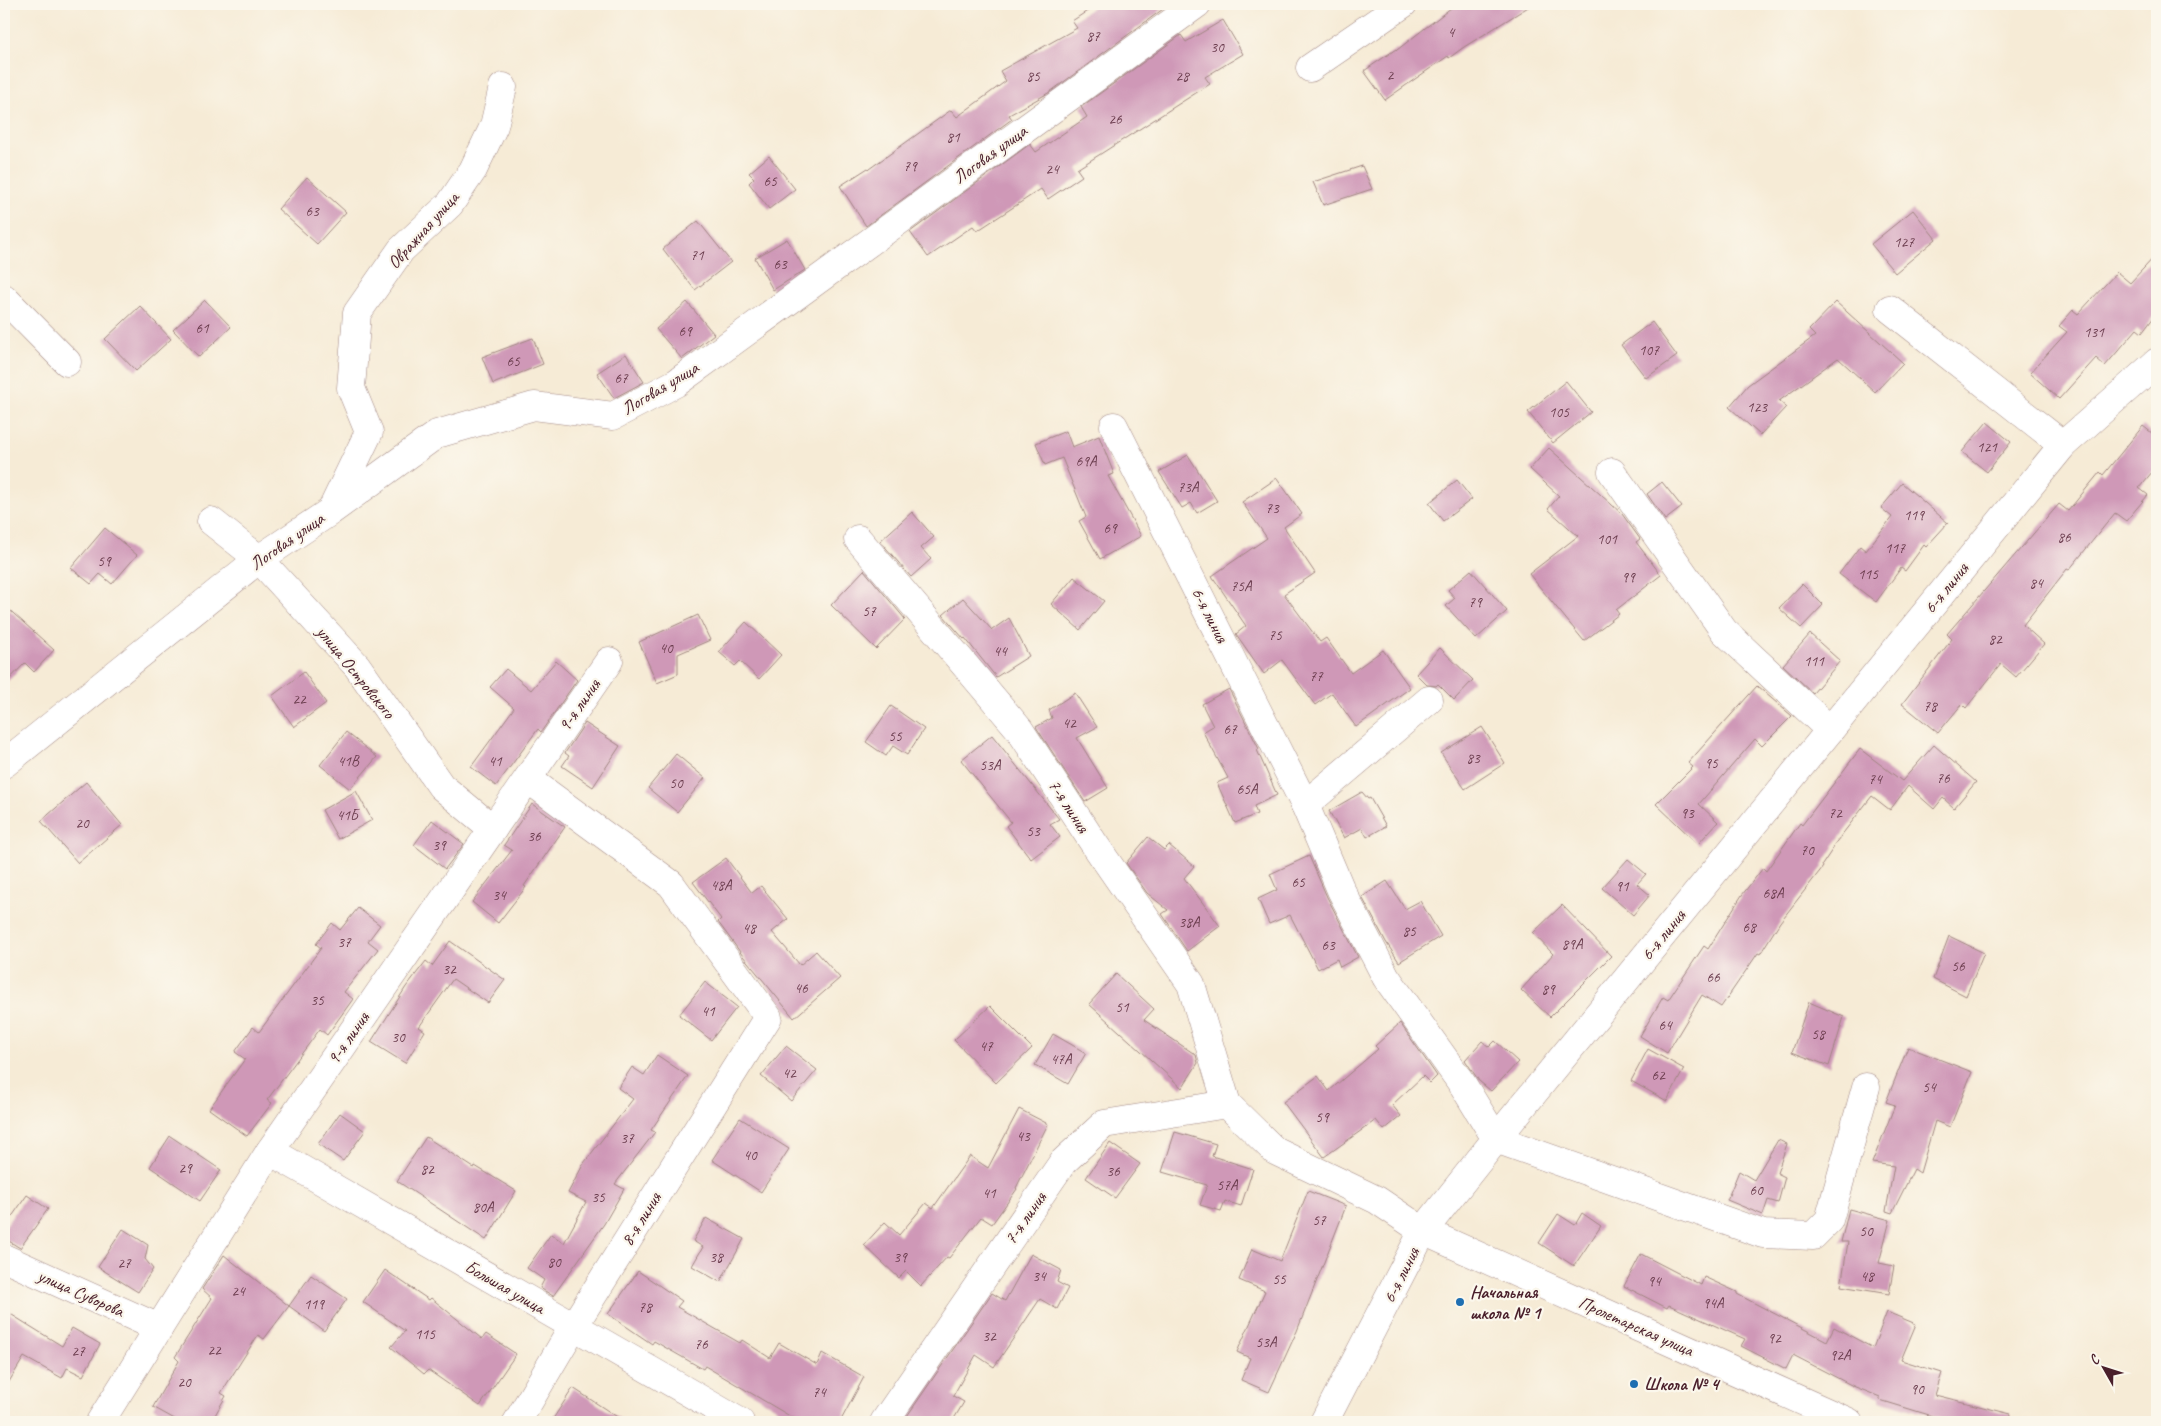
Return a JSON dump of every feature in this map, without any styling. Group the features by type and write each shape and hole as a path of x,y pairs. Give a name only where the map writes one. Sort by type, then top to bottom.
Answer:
{"street":[{"name":"Логовая улица","path":"4,764 259,559 331,511 437,434 534,406 613,416 676,383 1197,4"},
{"path":"1310,68 1403,4"},
{"name":"Овражная улица","path":"331,511 368,432 351,388 357,313 401,250 450,204 473,170 494,126 502,87"},
{"path":"4,298 67,362"},
{"path":"1890,309 2063,445"},
{"name":"6-я линия","path":"1324,1422 1423,1230 2063,445 2157,362"},
{"name":"6-я линия","path":"1114,426 1305,805 1341,890 1386,977 1463,1085 1496,1139"},
{"path":"1612,472 1724,631 1830,730"},
{"name":"улица Островского","path":"211,521 259,559 357,666 441,786 493,829"},
{"name":"7-я линия","path":"858,539 1019,729 1093,842 1191,984 1227,1104 1275,1150 1377,1200 1423,1230"},
{"name":"9-я линия","path":"100,1422 270,1151 610,662"},
{"path":"1305,805 1429,700"},
{"name":"8-я линия","path":"517,1422 573,1327 768,1017 671,884 528,779"},
{"path":"1496,1139 1763,1234 1813,1236 1829,1220 1866,1087"},
{"name":"7-я линия","path":"884,1422 1063,1162 1104,1124 1227,1104"},
{"name":"Большая улица","path":"270,1151 740,1422"},
{"name":"Пролетарская улица","path":"1423,1230 1849,1422"},
{"name":"улица Суворова","path":"4,1258 159,1328"}],"building":[{"path":"1098,4 1160,4 1163,9 1050,92 1009,115 1012,119 866,226 840,186 869,169 951,110 957,117 1006,81 1000,71 1077,28 1072,21"},
{"path":"1456,4 1533,4 1449,58 1448,56 1385,100 1364,71 1397,50"},
{"path":"1223,20 1243,54 1205,77 1210,84 1077,169 1082,176 1048,199 1041,189 977,231 973,226 928,257 910,232 1030,144 1036,152 1087,117 1081,107 1181,35 1186,42"},
{"path":"769,156 795,189 769,209 749,183 754,178 749,173"},
{"path":"1362,166 1372,189 1323,205 1313,182"},
{"path":"307,177 346,212 317,244 278,209"},
{"path":"1913,210 1936,239 1895,273 1871,244"},
{"path":"698,221 731,262 695,290 663,249"},
{"path":"787,239 805,270 773,290 755,258"},
{"path":"2157,254 2157,313 2142,333 2137,329 2105,366 2096,358 2059,399 2030,373 2067,332 2059,326 2073,310 2078,314 2117,272 2130,283"},
{"path":"205,300 231,327 199,357 173,330"},
{"path":"687,302 714,334 682,359 656,329"},
{"path":"1836,302 1903,363 1875,392 1838,358 1779,401 1786,407 1760,435 1729,407 1748,385 1815,336 1809,330"},
{"path":"140,306 171,339 136,371 105,339"},
{"path":"1652,322 1677,356 1646,378 1621,345"},
{"path":"533,338 543,364 493,384 482,357"},
{"path":"626,354 644,382 614,398 597,373"},
{"path":"1566,381 1591,412 1553,443 1528,412"},
{"path":"1987,422 2011,442 1987,472 1962,452"},
{"path":"2143,426 2157,437 2157,466 2139,488 2148,495 2126,521 2115,513 2069,570 2067,569 2023,625 2044,644 2016,677 2001,664 1966,708 1962,704 1938,733 1902,704 1952,639 1947,634 2059,504 2068,511 2100,472 2103,475"},
{"path":"1066,431 1072,447 1099,436 1114,474 1108,476 1141,536 1100,559 1079,521 1086,517 1062,458 1045,465 1036,443"},
{"path":"1549,448 1622,514 1640,539 1636,542 1661,575 1616,610 1619,614 1584,641 1529,574 1578,536 1548,509 1559,496 1530,469"},
{"path":"1188,455 1217,501 1197,513 1191,503 1182,508 1159,472"},
{"path":"1277,478 1302,514 1284,527 1315,573 1284,594 1320,642 1326,638 1351,673 1383,650 1410,688 1356,727 1332,693 1315,705 1282,660 1264,674 1236,634 1246,626 1212,576 1267,538 1242,502"},
{"path":"1457,480 1472,499 1443,521 1429,503"},
{"path":"1662,482 1682,507 1665,520 1647,494"},
{"path":"1902,483 1948,523 1926,547 1924,545 1905,571 1901,568 1876,602 1839,574 1860,546 1866,551 1892,517 1881,508"},
{"path":"912,512 934,537 921,548 931,559 911,577 880,541"},
{"path":"105,528 137,555 112,584 100,574 91,584 71,568"},
{"path":"864,570 905,619 876,649 831,605"},
{"path":"1471,570 1507,611 1476,639 1446,606 1455,598 1448,590"},
{"path":"1074,577 1104,601 1080,630 1051,604"},
{"path":"1802,584 1823,605 1801,628 1779,608"},
{"path":"963,598 992,630 1009,618 1029,656 996,677 965,638 943,615"},
{"path":"4,605 54,650 34,672 25,663 4,685"},
{"path":"698,615 710,640 678,654 678,674 657,683 639,642"},
{"path":"746,622 781,655 759,679 740,661 735,666 719,652"},
{"path":"1810,634 1840,661 1813,693 1783,665"},
{"path":"1440,648 1473,680 1454,700 1438,684 1436,686 1427,685 1416,674"},
{"path":"556,661 577,680 541,732 538,729 496,786 471,767 514,708 490,687 506,669 531,690"},
{"path":"304,672 326,703 294,727 272,696"},
{"path":"1757,686 1792,716 1762,746 1755,739 1699,804 1718,822 1698,844 1656,804 1693,767 1688,763"},
{"path":"1229,689 1259,749 1257,750 1277,795 1254,806 1257,814 1235,823 1217,783 1228,778 1203,732 1213,726 1202,704"},
{"path":"1075,693 1097,727 1077,738 1108,788 1085,802 1036,727 1052,718 1049,710"},
{"path":"891,706 924,729 907,755 893,746 886,756 866,742"},
{"path":"585,723 620,746 593,787 562,766 569,756 565,753"},
{"path":"1482,727 1505,763 1465,789 1441,753"},
{"path":"346,732 377,757 350,789 320,765"},
{"path":"992,735 1059,819 1050,824 1060,837 1031,859 1006,826 1011,822 961,760"},
{"path":"1934,745 1976,782 1954,808 1943,798 1934,809 1908,786 1890,810 1872,796 1833,846 1822,865 1823,867 1780,922 1760,954 1758,953 1721,1007 1702,995 1667,1053 1640,1036 1663,997 1668,1000 1704,946 1708,949 1742,895 1763,868 1766,871 1800,823 1802,825 1860,749 1902,781"},
{"path":"676,754 705,778 677,812 648,788"},
{"path":"86,782 122,825 78,863 41,821"},
{"path":"356,791 372,820 338,839 322,810"},
{"path":"1362,792 1368,799 1370,798 1386,826 1367,837 1362,828 1344,838 1329,811"},
{"path":"532,804 565,827 524,886 526,887 498,923 472,902 512,850 504,845"},
{"path":"432,820 464,844 445,869 414,845"},
{"path":"1148,837 1164,850 1169,845 1194,866 1184,878 1220,926 1187,951 1162,914 1168,910 1147,893 1126,863"},
{"path":"1309,856 1327,897 1358,957 1340,967 1337,959 1318,969 1290,915 1269,924 1258,899 1277,890 1270,874"},
{"path":"726,858 752,893 761,886 788,919 772,932 800,965 816,951 840,978 794,1018 743,956 718,922 721,919 693,882"},
{"path":"1628,859 1646,874 1637,884 1650,895 1633,915 1602,888"},
{"path":"1387,881 1405,909 1420,901 1441,936 1399,962 1362,897"},
{"path":"1562,905 1611,956 1550,1017 1521,990 1553,954 1533,933"},
{"path":"358,908 380,925 368,941 378,949 344,992 353,999 327,1035 320,1029 267,1100 272,1103 247,1136 209,1109 245,1059 235,1052 253,1027 259,1032 321,948 316,944 332,923 340,930"},
{"path":"1949,936 1984,953 1966,996 1933,979"},
{"path":"450,941 505,980 488,1003 453,979 419,1027 425,1031 405,1063 371,1042 406,987 426,961 432,966"},
{"path":"1116,974 1154,1009 1144,1020 1196,1055 1198,1063 1182,1088 1089,1004"},
{"path":"705,982 737,1007 711,1040 679,1015"},
{"path":"1809,1002 1844,1017 1829,1066 1792,1052"},
{"path":"990,1006 1032,1048 996,1083 954,1040"},
{"path":"1400,1023 1437,1076 1430,1083 1423,1076 1392,1105 1401,1116 1384,1130 1376,1120 1324,1157 1283,1102 1318,1076 1329,1091 1378,1049 1375,1046"},
{"path":"1053,1034 1086,1053 1068,1084 1035,1065"},
{"path":"1482,1041 1489,1047 1495,1041 1518,1062 1491,1091 1479,1081 1465,1060"},
{"path":"786,1046 817,1070 791,1101 761,1076"},
{"path":"1908,1047 1972,1072 1950,1127 1935,1121 1920,1173 1914,1169 1892,1213 1886,1211 1894,1166 1872,1163 1895,1105 1886,1102"},
{"path":"1648,1049 1684,1069 1667,1101 1631,1081"},
{"path":"657,1055 688,1076 651,1130 655,1132 615,1184 624,1189 604,1224 553,1296 540,1288 544,1280 527,1268 551,1234 564,1243 586,1202 568,1193 584,1163 633,1099 618,1088 632,1067 644,1075"},
{"path":"1019,1109 1048,1124 1017,1189 992,1224 981,1217 949,1258 947,1257 921,1286 906,1271 899,1278 864,1245 885,1222 899,1235 926,1203 933,1208 970,1156 988,1168"},
{"path":"340,1113 365,1131 343,1161 318,1144"},
{"path":"740,1118 789,1149 761,1192 712,1160"},
{"path":"1175,1132 1216,1144 1212,1156 1253,1169 1241,1206 1225,1201 1221,1211 1200,1205 1207,1185 1162,1172"},
{"path":"170,1136 221,1170 200,1201 150,1167"},
{"path":"426,1137 474,1168 475,1166 516,1191 486,1240 397,1181"},
{"path":"1778,1140 1787,1144 1777,1173 1785,1177 1778,1203 1768,1200 1763,1215 1727,1200 1739,1171 1754,1180"},
{"path":"1110,1143 1140,1164 1115,1198 1086,1178"},
{"path":"1308,1191 1346,1206 1297,1331 1269,1392 1241,1380 1250,1358 1237,1352 1265,1291 1239,1280 1252,1249 1280,1261"},
{"path":"27,1195 48,1209 20,1248 4,1238 4,1228"},
{"path":"1849,1209 1890,1220 1879,1263 1894,1266 1889,1294 1841,1286 1848,1242 1841,1242"},
{"path":"1582,1213 1601,1226 1574,1266 1539,1243 1558,1214 1575,1225"},
{"path":"706,1218 744,1239 720,1282 692,1266 703,1247 693,1241"},
{"path":"123,1229 148,1245 145,1259 153,1269 138,1292 98,1267"},
{"path":"1031,1254 1061,1270 1057,1282 1068,1288 1057,1309 1040,1299 994,1367 976,1355 953,1396 964,1402 952,1422 903,1422 992,1293 1005,1301"},
{"path":"1641,1254 1701,1285 1704,1277 1737,1292 1737,1294 1827,1341 1834,1327 1873,1348 1887,1312 1916,1324 1901,1360 1942,1373 1935,1395 2011,1414 2010,1422 1952,1422 1880,1400 1880,1397 1853,1386 1793,1355 1786,1369 1741,1346 1745,1339 1669,1305 1667,1308 1624,1286"},
{"path":"224,1255 289,1306 264,1339 258,1335 221,1393 226,1396 211,1422 180,1422 153,1407 179,1361 175,1357 212,1298 202,1289"},
{"path":"385,1270 429,1300 431,1298 482,1339 486,1334 516,1354 480,1406 428,1370 424,1374 391,1347 405,1331 363,1302"},
{"path":"638,1271 682,1301 677,1307 740,1343 742,1340 770,1358 779,1343 817,1365 822,1353 864,1377 840,1422 800,1422 705,1366 703,1369 654,1341 652,1344 608,1314"},
{"path":"311,1275 347,1299 324,1331 289,1306"},
{"path":"4,1310 62,1346 72,1328 100,1344 83,1376 67,1368 62,1378 24,1357 4,1390"},
{"path":"573,1388 625,1422 551,1422"}],"place":[{"name":"Начальная школа № 1","path":"1460,1302"},
{"name":"Школа № 4","path":"1634,1384"}]}
